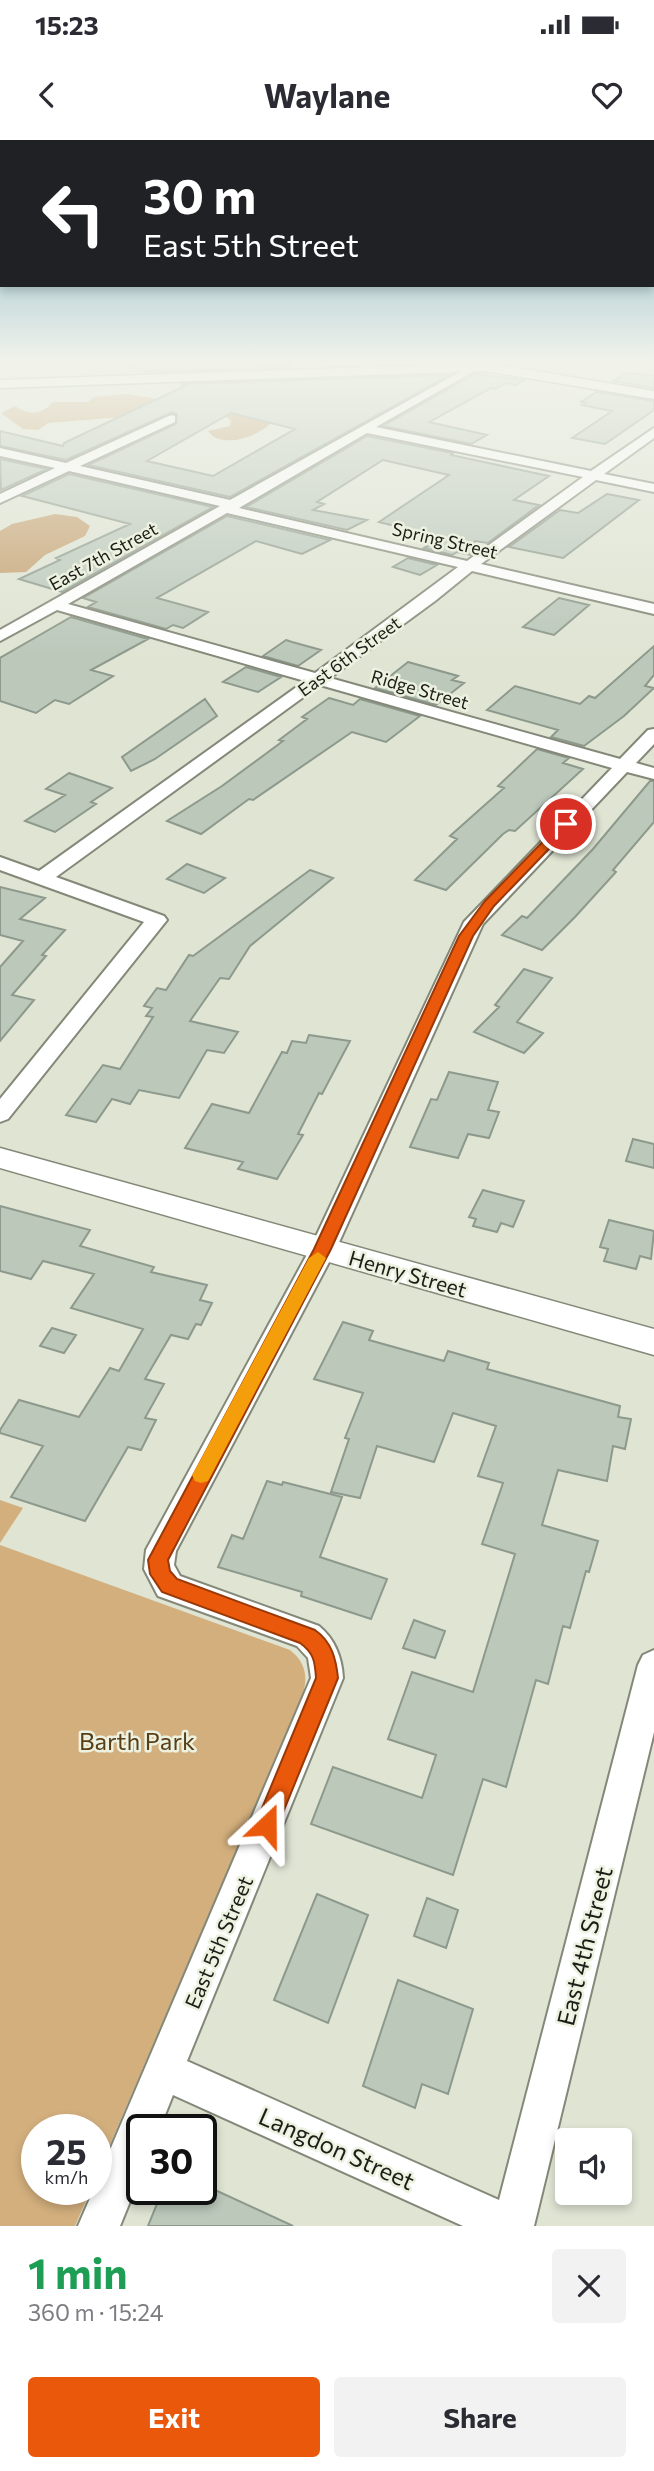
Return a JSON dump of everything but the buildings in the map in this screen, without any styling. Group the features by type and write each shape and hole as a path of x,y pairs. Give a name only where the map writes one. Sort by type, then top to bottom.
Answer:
{"street":[{"name":"Spring Street","path":"37,460 654,609"},
{"path":"0,499 81,460"},
{"name":"East 7th Street","path":"0,636 311,460"},
{"path":"519,460 654,488"},
{"name":"East 6th Street","path":"42,878 616,460"},
{"name":"Ridge Street","path":"55,605 654,774"},
{"name":"East 5th Street","path":"99,2226 327,1678 325,1659 316,1642 308,1636 169,1586 160,1574 158,1560 323,1249 474,922 654,734"},
{"path":"0,863 157,920 0,1114"},
{"name":"Henry Street","path":"0,1158 654,1342"},
{"name":"East 4th Street","path":"511,2226 654,1665"},
{"name":"Langdon Street","path":"164,2071 511,2226"}],"green space":[{"path":"0,1500 23,1508 0,1543"},
{"name":"Barth Park","path":"0,1545 290,1650 301,1663 305,1684 298,1708 112,2140 112,2114 21,2114 21,2205 84,2205 75,2226 0,2226"}],"shaded area":[{"path":"55,514 77,517 90,526 85,536 45,555 26,572 0,573 0,531 12,524"}],"slow traffic":[{"path":"201,1475 318,1258"}],"route":[{"path":"267,1825 327,1678 325,1659 316,1642 308,1636 169,1586 160,1574 158,1560 323,1249 466,936 489,903 566,824"}]}
